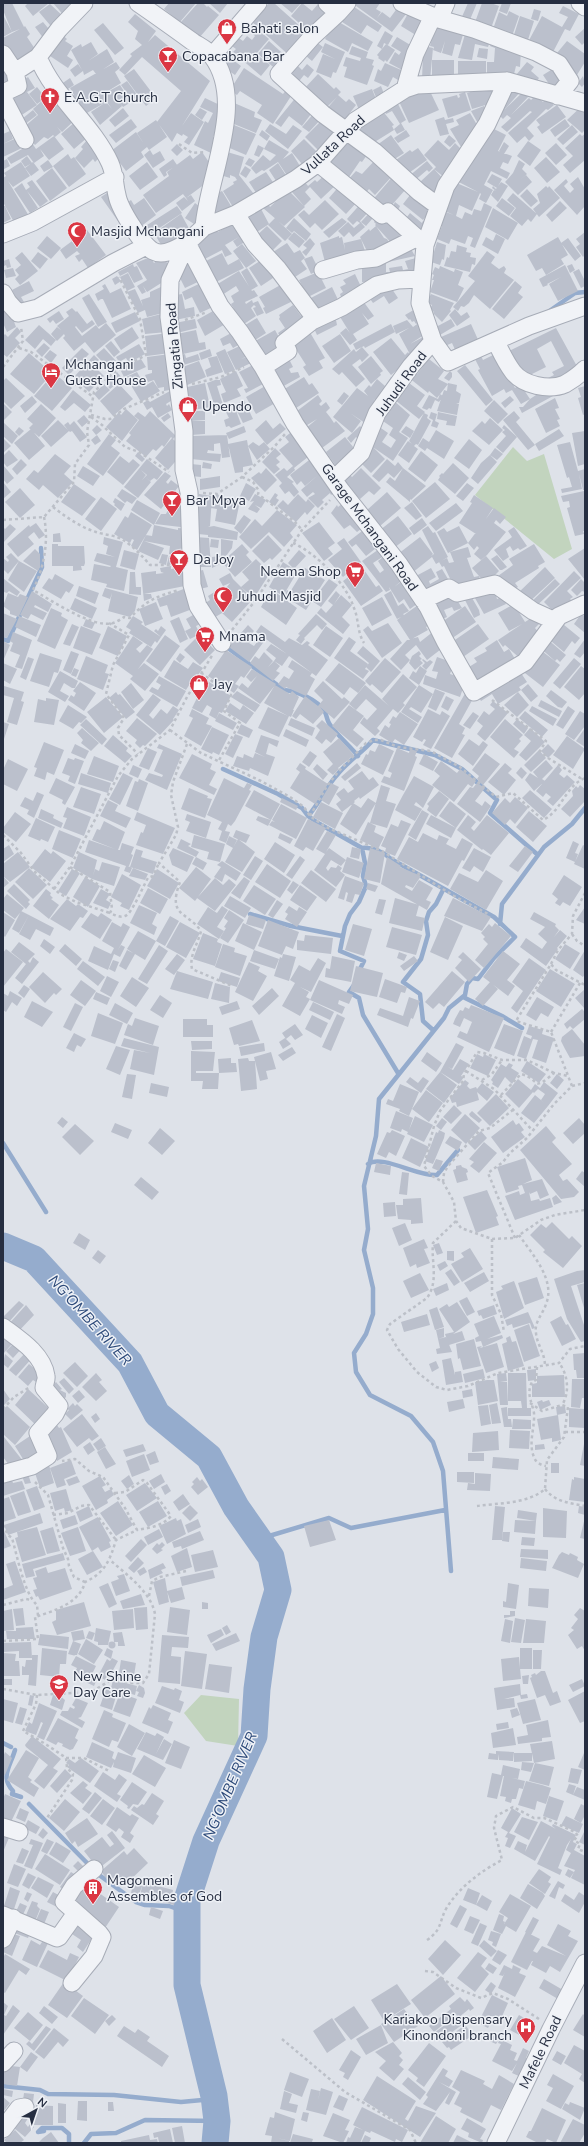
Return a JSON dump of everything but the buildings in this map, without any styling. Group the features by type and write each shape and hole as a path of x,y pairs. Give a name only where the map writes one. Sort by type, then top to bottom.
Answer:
{"street":[{"path":"15,72 38,57 59,29 84,3"},
{"path":"138,3 212,56 224,78 227,108 218,161 205,213 204,227"},
{"path":"212,56 258,3"},
{"path":"402,3 436,18 507,40 536,52 559,64 570,81 558,96"},
{"path":"405,89 415,54 446,3"},
{"path":"580,3 585,8"},
{"path":"337,6 279,74 323,114 393,166 419,192 438,206"},
{"path":"3,54 15,72 18,86 3,93"},
{"path":"38,57 47,76 110,162 115,177 117,197 146,246 160,253 170,252 187,243"},
{"name":"Vullata Road","path":"204,227 236,214 276,193 318,163 354,121 405,89 418,85 507,82 585,103"},
{"name":"Juhudi Road","path":"337,484 361,453 377,414 411,366 433,341 420,304 421,242 446,186 487,124 507,82"},
{"path":"3,98 25,140"},
{"path":"318,163 382,215 388,212 421,242 376,258 357,260 323,270"},
{"path":"3,234 34,222 115,177"},
{"path":"236,214 255,244 278,269 314,317 312,322"},
{"name":"Zingatia Road","path":"204,227 187,243 170,280 170,323 184,431 184,470 188,489 190,566 192,585 198,606 222,643"},
{"name":"Garage Mchangani Road","path":"187,243 220,306 240,332 295,424 337,484 423,600 474,692"},
{"path":"3,293 8,302 18,313 38,308 113,263 146,246"},
{"path":"260,364 288,351 284,343 312,322 342,307 377,286 398,280 421,279"},
{"path":"433,341 448,362 496,342 529,326 585,306"},
{"path":"496,342 513,372 523,381 554,386 563,384 585,370"},
{"path":"423,600 449,588 457,593 485,585 495,584 500,586 527,608 555,621"},
{"path":"474,692 524,662 559,616 585,604"},
{"path":"3,1328 31,1350 43,1367 47,1378 44,1388 59,1406 55,1414 38,1433 48,1456 41,1462 29,1467 3,1474"},
{"path":"72,1983 94,1956 101,1942 99,1933 64,1902 74,1886 94,1869"},
{"path":"3,1939 8,1917 57,1938 76,1913"},
{"name":"Mafele Road","path":"496,2143 551,2029 585,1963"},
{"path":"3,2129 19,2108 25,2107"}],"path":[{"path":"179,144 192,153 206,152 218,161"},
{"path":"3,520 44,517 53,507 74,482 76,464 89,445 87,432 91,416 92,396 98,387 113,373 146,355 140,320 113,263"},
{"path":"170,323 196,317 220,306"},
{"path":"3,367 23,341 18,313"},
{"path":"19,348 31,352 92,396"},
{"path":"91,416 110,419 124,409 178,388 221,377 260,364"},
{"path":"91,416 125,447 138,452 188,489 216,494 242,477 295,424"},
{"path":"242,477 253,482 259,491 258,494 295,522 302,530"},
{"path":"54,889 70,867 118,776 132,759 170,730 201,673 222,643 255,601 302,530 337,484"},
{"path":"53,507 95,532 123,540 131,548 141,554 150,565 170,565 174,568 190,566"},
{"path":"44,517 47,533 40,576 33,590 85,618 101,623 113,623 124,617 130,618 142,604 155,597 192,585"},
{"path":"293,543 314,555 340,584 353,605 359,635 364,643"},
{"path":"101,623 109,623 129,635 113,665 106,694 124,718 118,728 119,735 138,755"},
{"path":"201,673 231,695 224,711 240,723 218,762"},
{"path":"310,816 327,786 338,772 366,743 374,740 381,740 398,747 431,750 460,767 496,797 513,793 543,820 552,816 570,789 583,779 548,758 540,751 546,741 533,730 494,700 484,703 480,702 474,692"},
{"path":"170,730 187,744 218,762 261,781 290,797 304,806 310,816 326,827 382,851 454,896 490,915"},
{"path":"3,835 21,853 34,871 54,889 76,902 121,917 128,915 148,878 153,876 178,827 171,795 173,782 187,744"},
{"path":"159,863 180,882 176,900 182,916 201,931 193,954 191,964 192,969 232,986"},
{"path":"70,867 110,892 112,909 110,913"},
{"path":"572,1086 551,1032 516,1020 551,964 558,950 572,934 573,916 585,892"},
{"path":"572,934 585,946"},
{"path":"551,964 556,970 585,985"},
{"path":"551,1032 580,983"},
{"path":"568,1076 554,1073 527,1060 502,1060 484,1052 477,1052 466,1071 463,1081 440,1111 423,1164 432,1176 443,1182 454,1202 456,1221 461,1228 492,1239 515,1238 541,1220 555,1215 585,1210"},
{"path":"482,1080 492,1074 502,1060"},
{"path":"466,1071 482,1080 501,1095 532,1130"},
{"path":"501,1095 509,1089 521,1074 537,1084 541,1084 554,1073"},
{"path":"515,1238 488,1173 503,1162 510,1153 531,1134 532,1130 572,1086 585,1083"},
{"path":"443,1182 444,1173 448,1166 479,1131 490,1128 514,1109"},
{"path":"456,1221 433,1243 432,1256 434,1283 431,1292 426,1298 390,1324 388,1330 398,1349 417,1372 436,1387 447,1390 468,1386 498,1373 559,1363 570,1349 585,1346"},
{"path":"519,1235 543,1272 549,1288 548,1299 536,1323 536,1333 545,1357 545,1366"},
{"path":"492,1239 492,1295 501,1314 504,1332"},
{"path":"559,1363 562,1367 567,1388 562,1405"},
{"path":"537,1367 536,1380 530,1385 530,1402 534,1412 532,1430 534,1458 539,1464 546,1466"},
{"path":"3,1409 24,1389 40,1384 47,1378"},
{"path":"530,1402 542,1411 562,1405 567,1406 569,1409 565,1432 547,1460 545,1490 551,1497 557,1500 585,1506"},
{"path":"565,1432 585,1432"},
{"path":"59,1462 68,1459 75,1459 89,1471 103,1477 115,1493 137,1530"},
{"path":"29,1467 37,1486 48,1495 63,1548 74,1577 85,1582"},
{"path":"3,1641 36,1640 38,1637 34,1620 35,1617 68,1604 79,1596 85,1582 92,1579 110,1560 116,1540 137,1530 150,1528 162,1523 171,1516 147,1482 143,1480 125,1492 115,1493"},
{"path":"477,1506 522,1500 533,1497 545,1490"},
{"path":"53,1515 68,1513 81,1506 89,1505 116,1540"},
{"path":"3,1525 8,1535 12,1538 21,1572 31,1600 36,1605 38,1616"},
{"path":"3,1689 37,1695 91,1692 113,1679 134,1684 143,1683 149,1674 155,1614 149,1597 110,1560"},
{"path":"149,1597 152,1581 160,1576 186,1571"},
{"path":"3,1605 26,1599 31,1600"},
{"path":"37,1695 36,1704 23,1731 39,1739 42,1744 66,1758 84,1758 109,1771"},
{"path":"47,1818 72,1780 73,1774 67,1768 66,1758"},
{"path":"427,1940 439,1929 446,1909 458,1894 487,1868 502,1860 494,1828 496,1816 513,1807 534,1818 544,1818 575,1832 578,1836 574,1840 580,1844 578,1849 585,1852"},
{"path":"425,1971 433,1972 456,1988 481,1998 493,1993 508,1999 537,2018 544,2020 551,2029"},
{"path":"282,2040 346,2092 410,2130 416,2143"}],"green space":[{"path":"513,447 527,461 544,454 572,549 554,559 475,495"},
{"path":"201,1695 239,1699 238,1746 206,1741 184,1713"}],"waterway":[{"path":"548,312 575,293 585,292"},
{"path":"3,639 8,641 42,567 41,548"},
{"path":"228,648 284,690 301,694 322,708 328,721 337,734 358,756"},
{"path":"308,816 341,770 373,740 435,755 462,769 497,800 490,813 538,855"},
{"path":"223,769 278,794 302,808 308,816 318,823 362,848 365,863 363,876 366,886 359,902 350,914 345,926 340,951 364,961 358,973"},
{"path":"500,924 502,904 544,847 572,824 585,808"},
{"path":"362,848 370,848 381,852 494,917 515,937 494,958 478,979 472,978 467,984 465,995 449,1008 444,1018 379,1099 376,1136 364,1186 368,1229 364,1250 373,1288 373,1314 366,1334 354,1353 356,1372 370,1395 411,1416 433,1442 443,1471 451,1571"},
{"path":"433,1030 423,1021 420,994 403,982 421,959 428,935 426,921 429,912 436,904 443,890"},
{"path":"250,914 291,926 342,936"},
{"path":"354,985 349,992 359,998 363,1015 398,1073"},
{"path":"463,997 502,1016 522,1028"},
{"path":"3,1143 46,1212"},
{"path":"368,1164 382,1162 420,1173 437,1175 458,1150"},
{"name":"NG'OMBE RIVER","path":"3,1246 34,1259 130,1363 157,1414 209,1457 236,1507 271,1557 278,1590 264,1637 257,1689 254,1736 206,1841 187,1900 187,1985 214,2096 217,2121 215,2143"},
{"path":"259,1539 329,1518 351,1528 445,1510"},
{"path":"3,1743 11,1747"},
{"path":"15,1750 7,1772 7,1781 13,1791 12,1794 21,1797"},
{"path":"29,1804 91,1867"},
{"path":"95,1872 136,1902 145,1905 169,1906 183,1911 196,1912 187,1934"},
{"path":"3,2086 40,2090 48,2094 114,2095 181,2102 213,2099 214,2096"},
{"path":"84,2143 91,2134 116,2133 145,2120 217,2121"},
{"path":"44,2131 38,2132 42,2128 62,2128 69,2134 69,2143"}],"place":[{"name":"Bahati salon","path":"227,45"},
{"name":"Copacabana Bar","path":"168,73"},
{"name":"E.A.G.T Church","path":"50,114"},
{"name":"Masjid Mchangani","path":"77,248"},
{"name":"Mchangani Guest House","path":"51,389"},
{"name":"Upendo","path":"188,423"},
{"name":"Bar Mpya","path":"172,517"},
{"name":"Da Joy","path":"179,576"},
{"name":"Neema Shop","path":"355,588"},
{"name":"Juhudi Masjid","path":"223,613"},
{"name":"Mnama","path":"205,653"},
{"name":"Jay","path":"199,701"},
{"name":"New Shine Day Care","path":"59,1701"},
{"name":"Magomeni Assembles of God","path":"93,1905"},
{"name":"Kariakoo Dispensary Kinondoni branch","path":"526,2044"}]}
